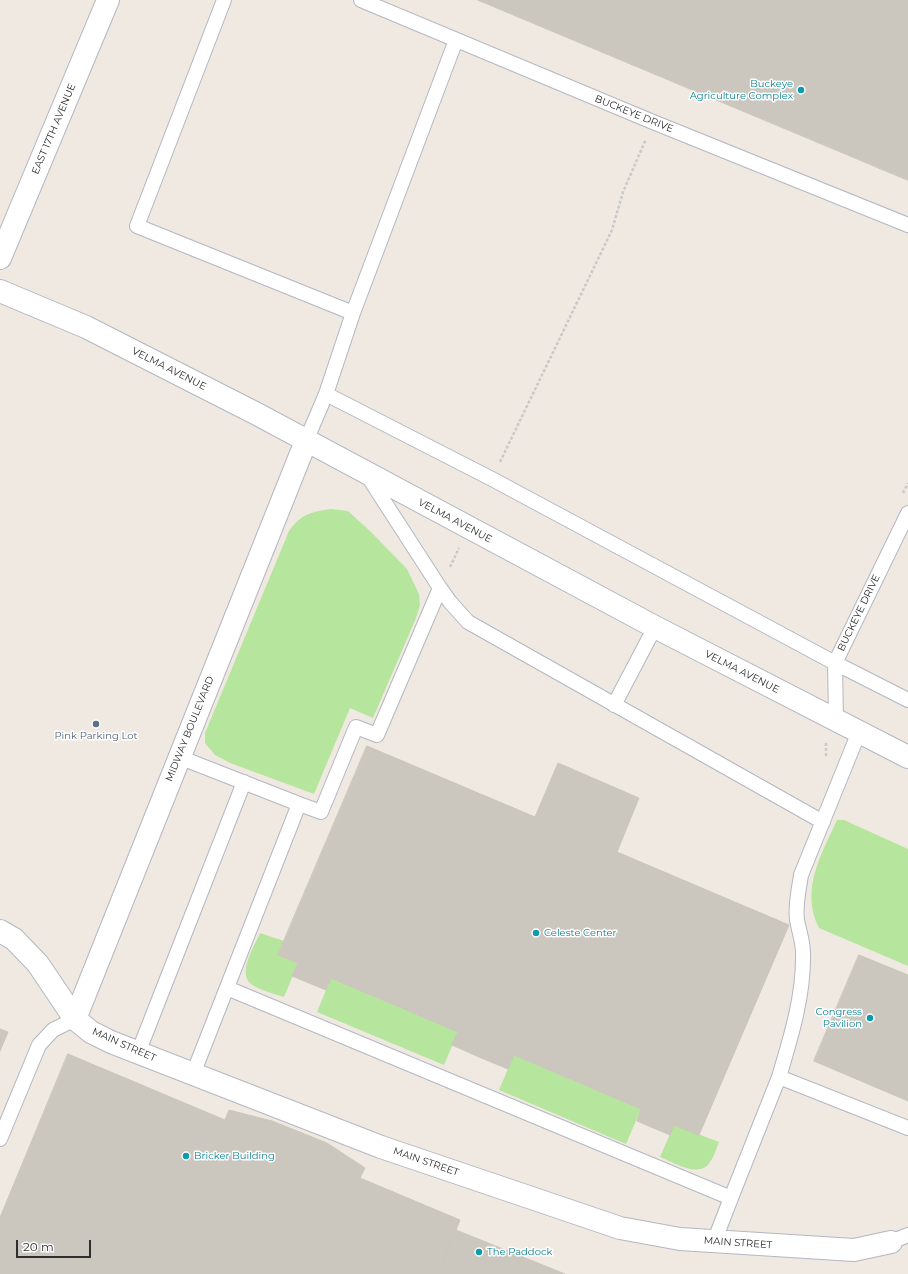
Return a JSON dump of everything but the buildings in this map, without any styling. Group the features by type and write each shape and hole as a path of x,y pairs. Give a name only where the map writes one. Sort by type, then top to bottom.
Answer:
{"street":[{"name":"EAST 17TH AVENUE","path":"0,258 108,0"},
{"name":"VELMA AVENUE","path":"0,291 86,327 306,441 655,627 908,757"},
{"name":"MIDWAY BOULEVARD","path":"75,1018 306,441"},
{"name":"MAIN STREET","path":"0,931 14,939 38,964 75,1018 91,1032 138,1053 381,1147 620,1228 680,1239 854,1250 900,1238"}],"lane":[{"path":"224,0 137,226 353,313"},
{"name":"BUCKEYE DRIVE","path":"362,0 653,122 908,225"},
{"path":"306,441 326,394 353,313 456,40"},
{"path":"326,394 492,479 835,663 908,700"},
{"path":"366,473 440,588 468,622 822,822"},
{"name":"BUCKEYE DRIVE","path":"836,720 835,663 908,513"},
{"path":"179,757 322,812 356,727 378,735 440,588"},
{"path":"614,705 655,627"},
{"path":"714,1242 780,1076 792,1034 800,991 803,954 797,920 798,893 801,875 859,732"},
{"path":"138,1053 244,782"},
{"path":"193,1074 299,804"},
{"path":"227,988 731,1198"},
{"path":"0,1139 39,1045 53,1030 75,1018"},
{"path":"780,1076 908,1128"}],"path":[{"path":"492,479 612,230 623,192 653,122"},
{"path":"440,588 469,528"}],"green space":[{"path":"331,509 348,511 407,569 419,594 420,605 416,618 373,718 350,708 314,794 230,763 215,755 205,743 205,733 289,531 302,517 318,511"},
{"path":"837,820 844,820 908,849 908,966 819,928 814,914 812,886 819,860"},
{"path":"260,933 284,941 278,955 298,963 284,997 254,986 246,975 250,953"},
{"path":"331,978 458,1032 444,1065 317,1012"},
{"path":"514,1055 641,1109 626,1144 499,1090"},
{"path":"674,1125 719,1142 708,1165 697,1170 691,1169 660,1157"}],"place":[{"name":"Buckeye Agriculture Complex","path":"801,90"},
{"name":"Pink Parking Lot","path":"96,724"},
{"name":"Celeste Center","path":"536,933"},
{"name":"Congress Pavilion","path":"870,1018"},
{"name":"Bricker Building","path":"186,1156"},
{"name":"The Paddock","path":"479,1252"}]}
